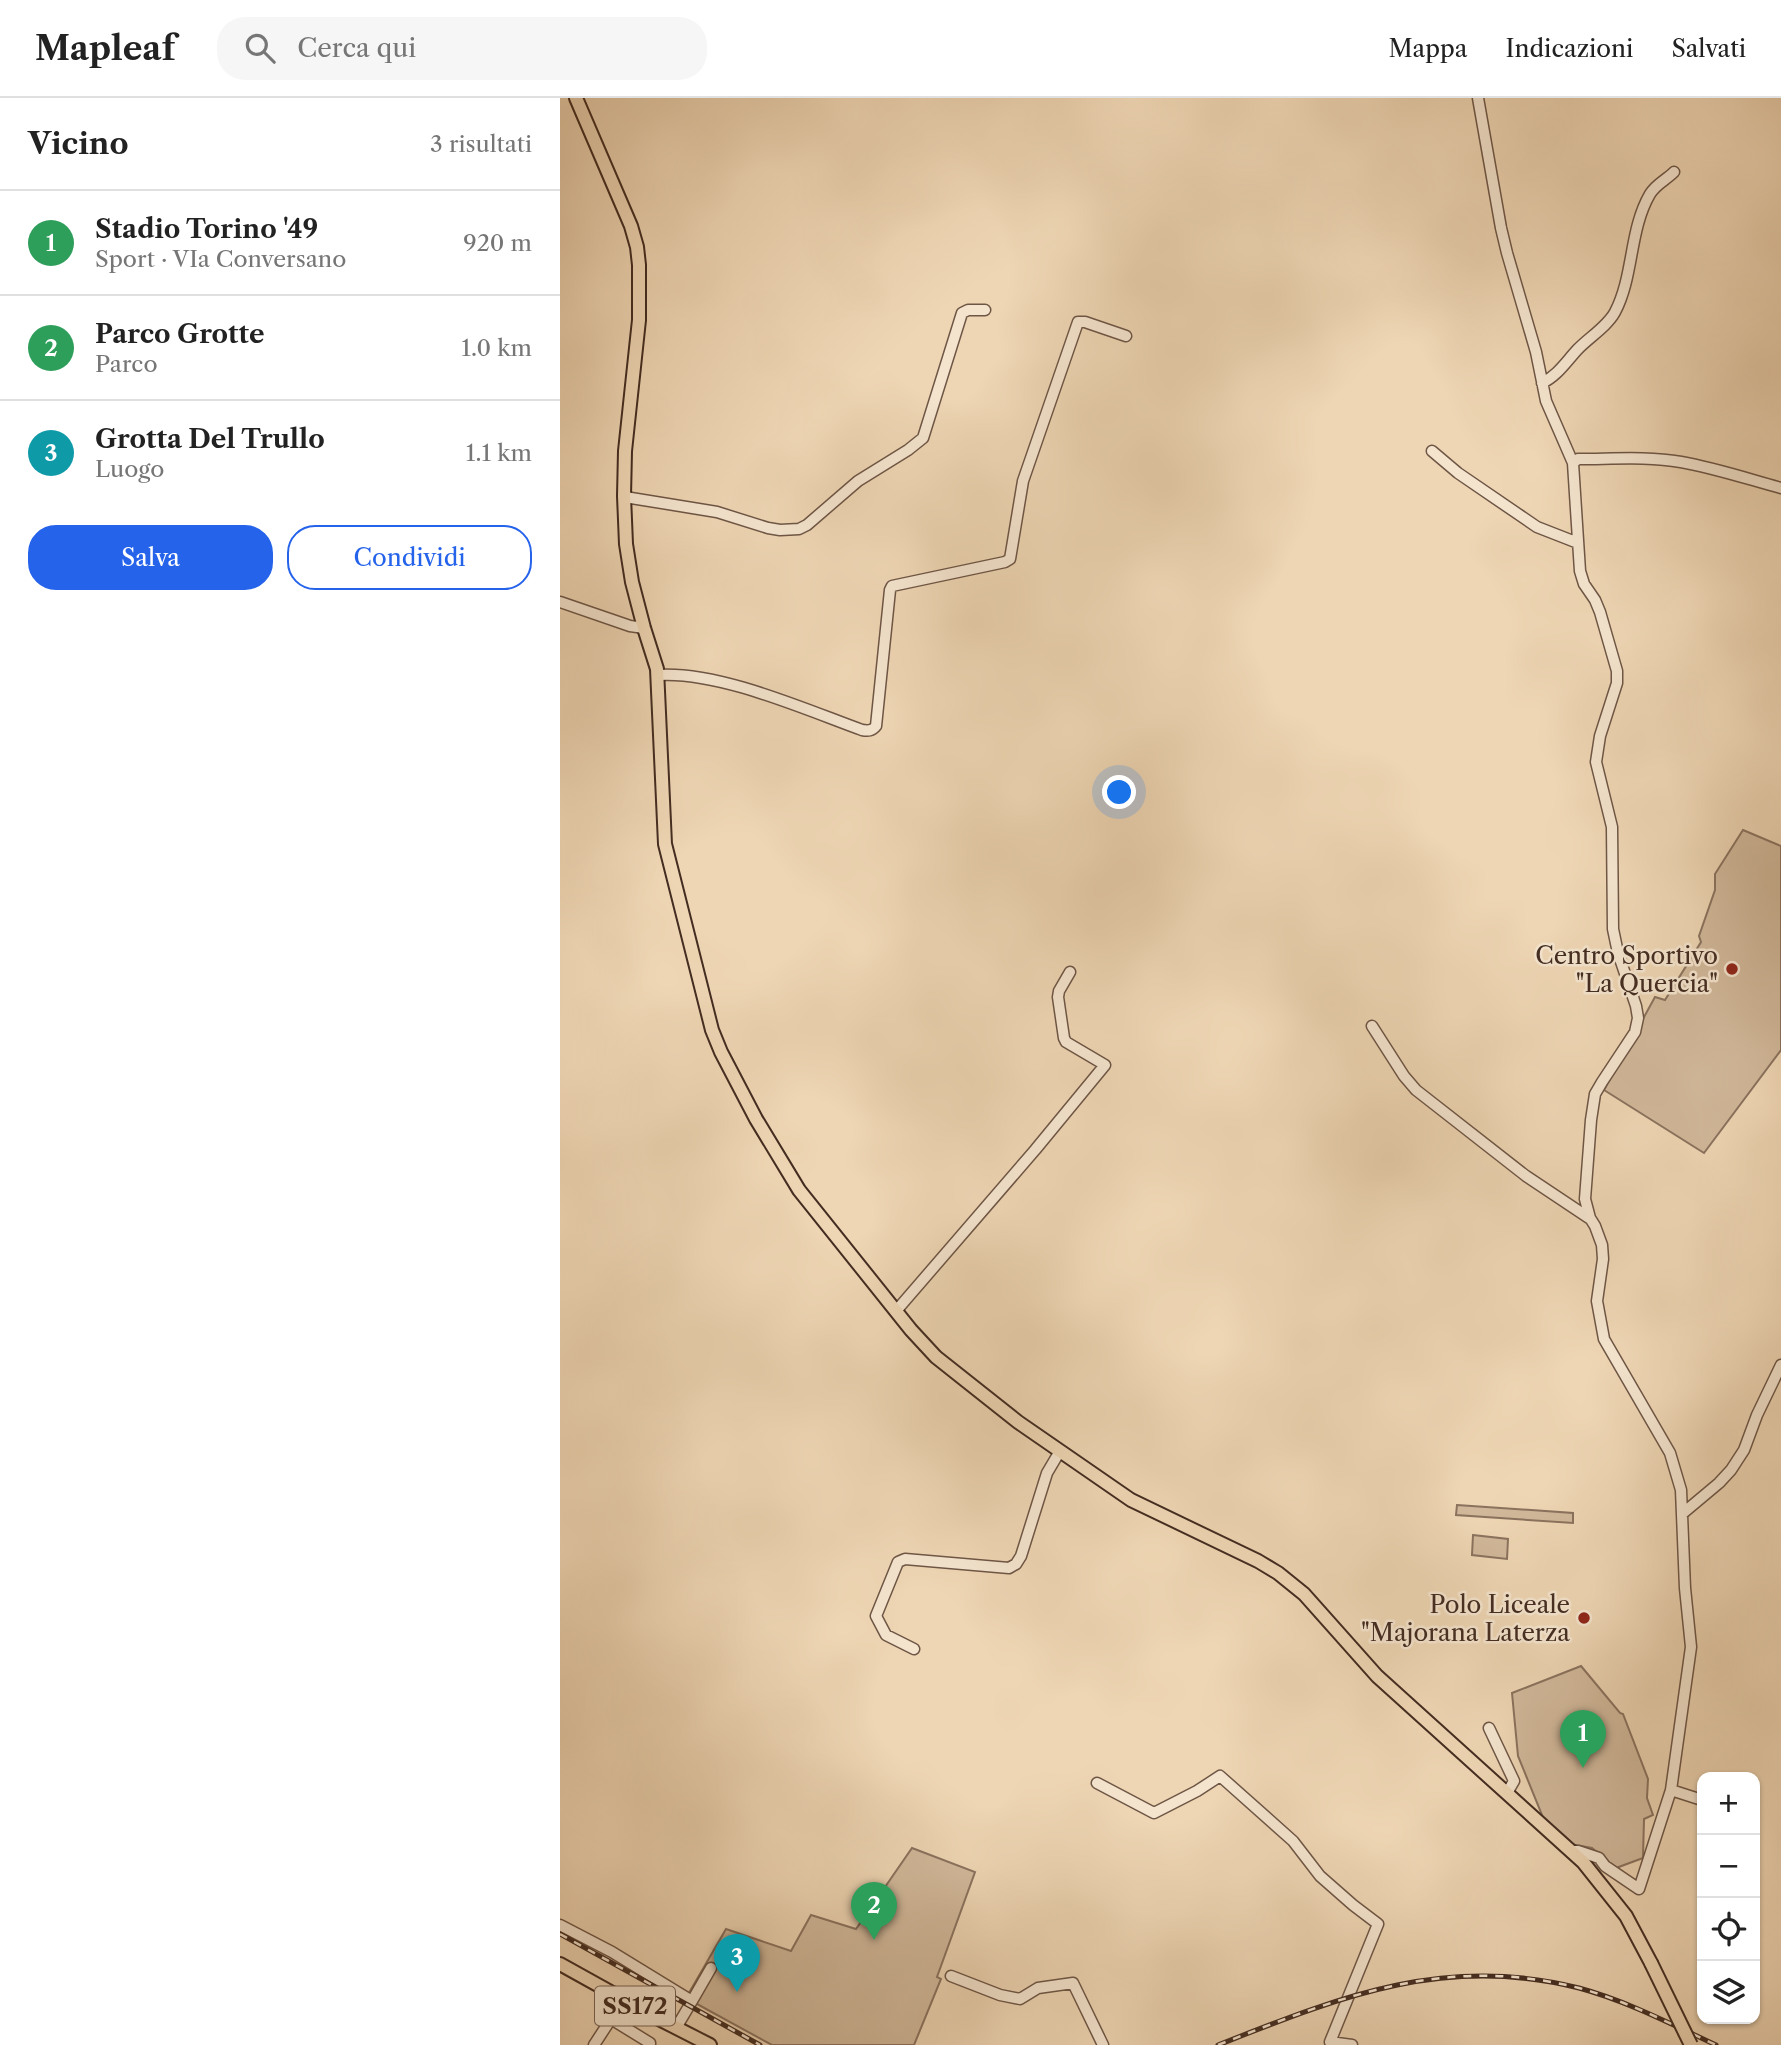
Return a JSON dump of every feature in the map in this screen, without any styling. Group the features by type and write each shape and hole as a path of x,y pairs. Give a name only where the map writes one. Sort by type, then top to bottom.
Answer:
{"main road":[{"path":"576,98 631,226 639,265 639,320 625,451 624,496 632,582 658,675 665,844 712,1030 756,1119 799,1190 936,1357 994,1404 1130,1500 1278,1573 1304,1594 1377,1676 1570,1851 1595,1876 1626,1916 1690,2045"},
{"name":"SS172","path":"560,1964 710,2045"}],"street":[{"path":"1478,98 1500,228 1546,401 1573,463 1580,571 1584,584 1600,611 1617,671 1617,683 1600,736 1596,762 1612,827 1613,929 1638,1018 1635,1032 1595,1094 1585,1190 1586,1209 1602,1245 1597,1301 1604,1339 1670,1453 1681,1490 1691,1647 1671,1790 1639,1889 1605,1866 1599,1857 1570,1851"},
{"path":"1542,383 1551,379 1614,314 1625,285 1635,233 1646,203 1656,187 1674,172"},
{"path":"624,496 717,512 780,530 794,530 807,525 858,481 923,438 962,313 968,310 985,310"},
{"path":"658,675 699,677 767,696 862,730 874,729 892,586 1010,559 1023,481 1078,322 1085,321 1126,336"},
{"path":"1432,451 1537,527 1578,543"},
{"path":"1573,463 1578,459 1680,462 1712,468 1781,488"},
{"path":"560,602 630,626 644,628"},
{"path":"896,1311 1105,1065 1071,1046 1064,1038 1058,997 1070,972"},
{"path":"1372,1026 1416,1090 1526,1176 1590,1218"},
{"path":"1682,1514 1719,1483 1744,1450 1781,1365"},
{"path":"914,1649 886,1635 876,1616 898,1562 905,1559 1009,1568 1016,1564 1021,1556 1047,1473 1060,1451"},
{"path":"1489,1728 1514,1781 1507,1793"},
{"path":"1097,1783 1154,1813 1220,1776 1293,1841 1320,1876 1378,1924 1330,2042 1352,2045"},
{"path":"1671,1790 1697,1798"},
{"path":"560,1925 692,2001"},
{"path":"677,2028 711,1968"},
{"path":"951,1976 1000,1995 1020,1999 1038,1988 1073,1983 1103,2045"},
{"path":"594,2045 624,1999"},
{"path":"611,2019 650,2045"}],"shaded area":[{"name":"Centro Sportivo \"La Quercia\"","path":"1743,830 1781,846 1781,1050 1704,1153 1604,1090 1655,997 1665,1000 1701,942 1699,936 1715,890 1715,874"},
{"path":"1457,1505 1573,1513 1573,1523 1456,1515"},
{"path":"1473,1535 1508,1539 1507,1559 1472,1555"},
{"path":"1581,1666 1623,1714 1648,1779 1647,1798 1653,1815 1644,1819 1643,1858 1616,1868 1592,1848 1570,1844 1544,1820 1518,1756 1512,1693"},
{"path":"912,1848 975,1872 937,1977 941,1979 914,2045 772,2045 686,1998 726,1929 791,1951 811,1915 856,1929"}],"railway":[{"path":"560,1934 760,2045"},
{"path":"1218,2045 1351,1997 1438,1978 1483,1976 1530,1979 1597,1993 1632,2006 1716,2045"}],"place":[{"name":"Centro Sportivo \"La Quercia\"","path":"1732,969"},
{"name":"Polo Liceale \"Majorana Laterza","path":"1584,1618"},
{"name":"Stadio Torino '49","path":"1583,1768"},
{"name":"Parco Grotte","path":"874,1940"},
{"name":"Grotta Del Trullo","path":"737,1992"}]}
